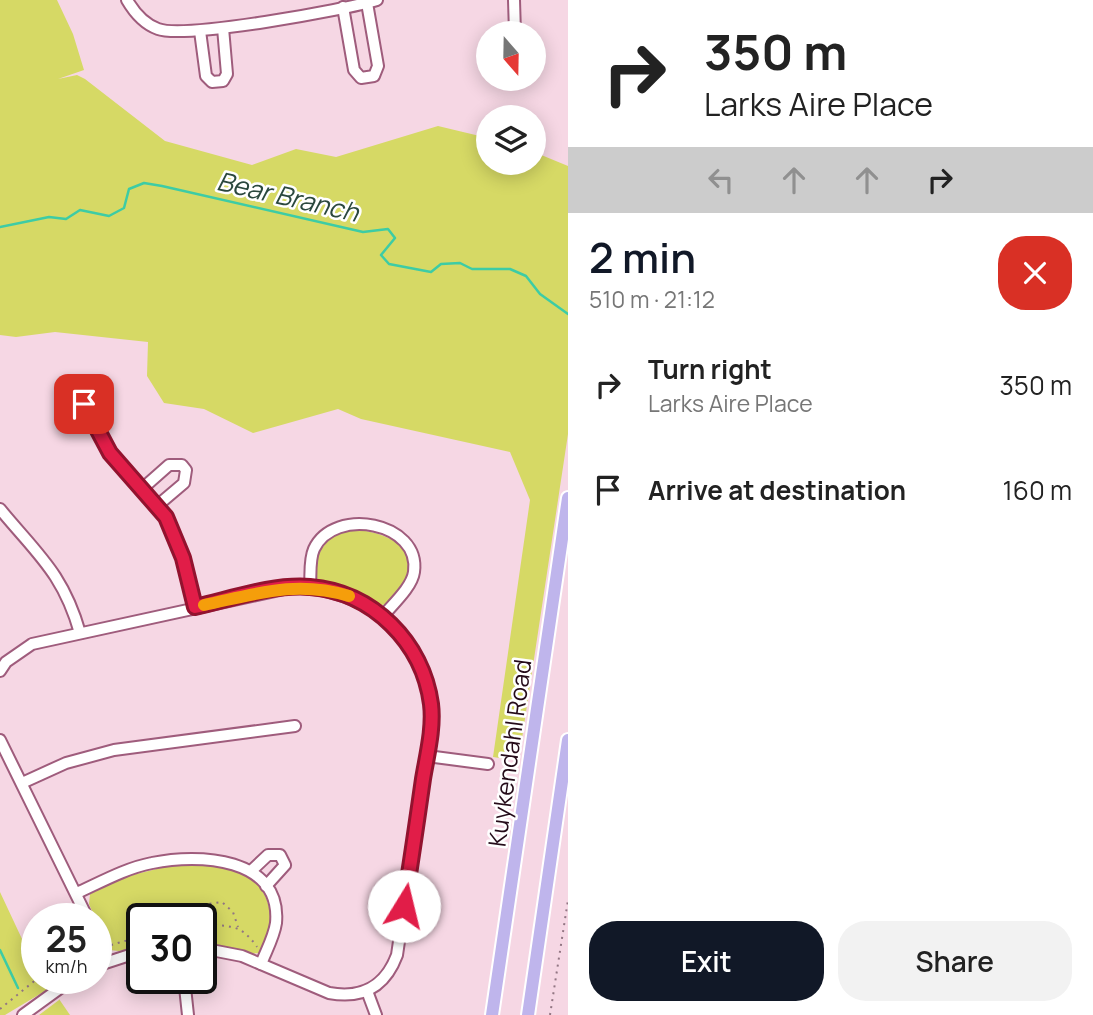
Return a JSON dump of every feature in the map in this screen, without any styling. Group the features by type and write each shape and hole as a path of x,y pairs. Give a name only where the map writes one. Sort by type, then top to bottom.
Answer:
{"main road":[{"name":"Kuykendahl Road","path":"492,1015 568,498"},
{"path":"528,1015 568,740"}],"street":[{"path":"127,0 143,21 159,30 200,31 372,2 378,66 374,76 361,78 354,70 343,7"},
{"path":"514,0 515,21"},
{"path":"200,31 206,76 212,82 223,81 227,74 223,28"},
{"path":"84,404 110,453 158,505 176,537 195,607"},
{"path":"143,488 169,465 182,465 186,470 184,483 158,505"},
{"path":"0,509 52,568 64,588 80,633"},
{"path":"310,587 314,550 328,533 357,523 380,528 407,544 412,552 414,570 412,580 383,616"},
{"path":"0,671 6,662 32,644 270,591 310,587 348,596 383,616 407,643 423,675 431,705 427,756 397,955 385,978 367,991 344,996 329,993 263,960 217,950"},
{"path":"22,783 66,763 114,750 295,726"},
{"path":"0,740 81,903"},
{"path":"427,756 488,764"},
{"path":"251,871 268,855 280,855 285,865 266,886"},
{"path":"77,892 129,870 174,860 226,862 251,871 266,886 276,912 275,925 263,960"},
{"path":"367,991 376,1015"},
{"path":"23,1015 52,994"},
{"path":"186,994 188,1015"}],"path":[{"path":"550,1015 568,900"},
{"path":"215,903 222,902 233,912 237,928"},
{"path":"217,926 237,928 248,934 263,960"},
{"path":"0,1009 21,992"}],"shaded area":[{"path":"0,0 57,0 73,34 84,70 58,79 77,75 85,79 165,141 252,165 296,149 336,157 438,126 476,135 476,175 546,175 546,157 568,166 568,434 521,745 506,759 493,757 530,500 510,452 361,419 338,409 253,433 204,409 164,403 147,376 148,342 55,332 16,337 0,335"},
{"path":"345,529 380,534 401,546 408,554 408,578 387,604 377,606 316,578 316,562 322,549"},
{"path":"173,865 219,866 233,870 257,884 265,896 271,917 267,939 259,953 248,954 217,947 217,903 126,903 126,949 112,950 112,903 89,903 90,894 124,877"},
{"path":"0,892 21,937 21,994 40,994 5,1015 0,1015"},
{"path":"59,1000 70,1015 39,1015"}],"waterway":[{"name":"Bear Branch","path":"0,227 49,217 66,219 80,210 109,216 124,208 129,189 144,183 363,232 388,229 395,238 381,255 389,264 431,272 441,264 460,263 472,269 510,269 526,276 540,294 568,314"},
{"path":"0,950 18,988"}],"slow traffic":[{"path":"204,605 289,588 310,587 349,596"}],"route":[{"path":"84,404 110,453 166,517 183,558 195,607 289,588 328,590 368,605 383,616 407,643 423,675 431,705 431,718 404,906"}]}
